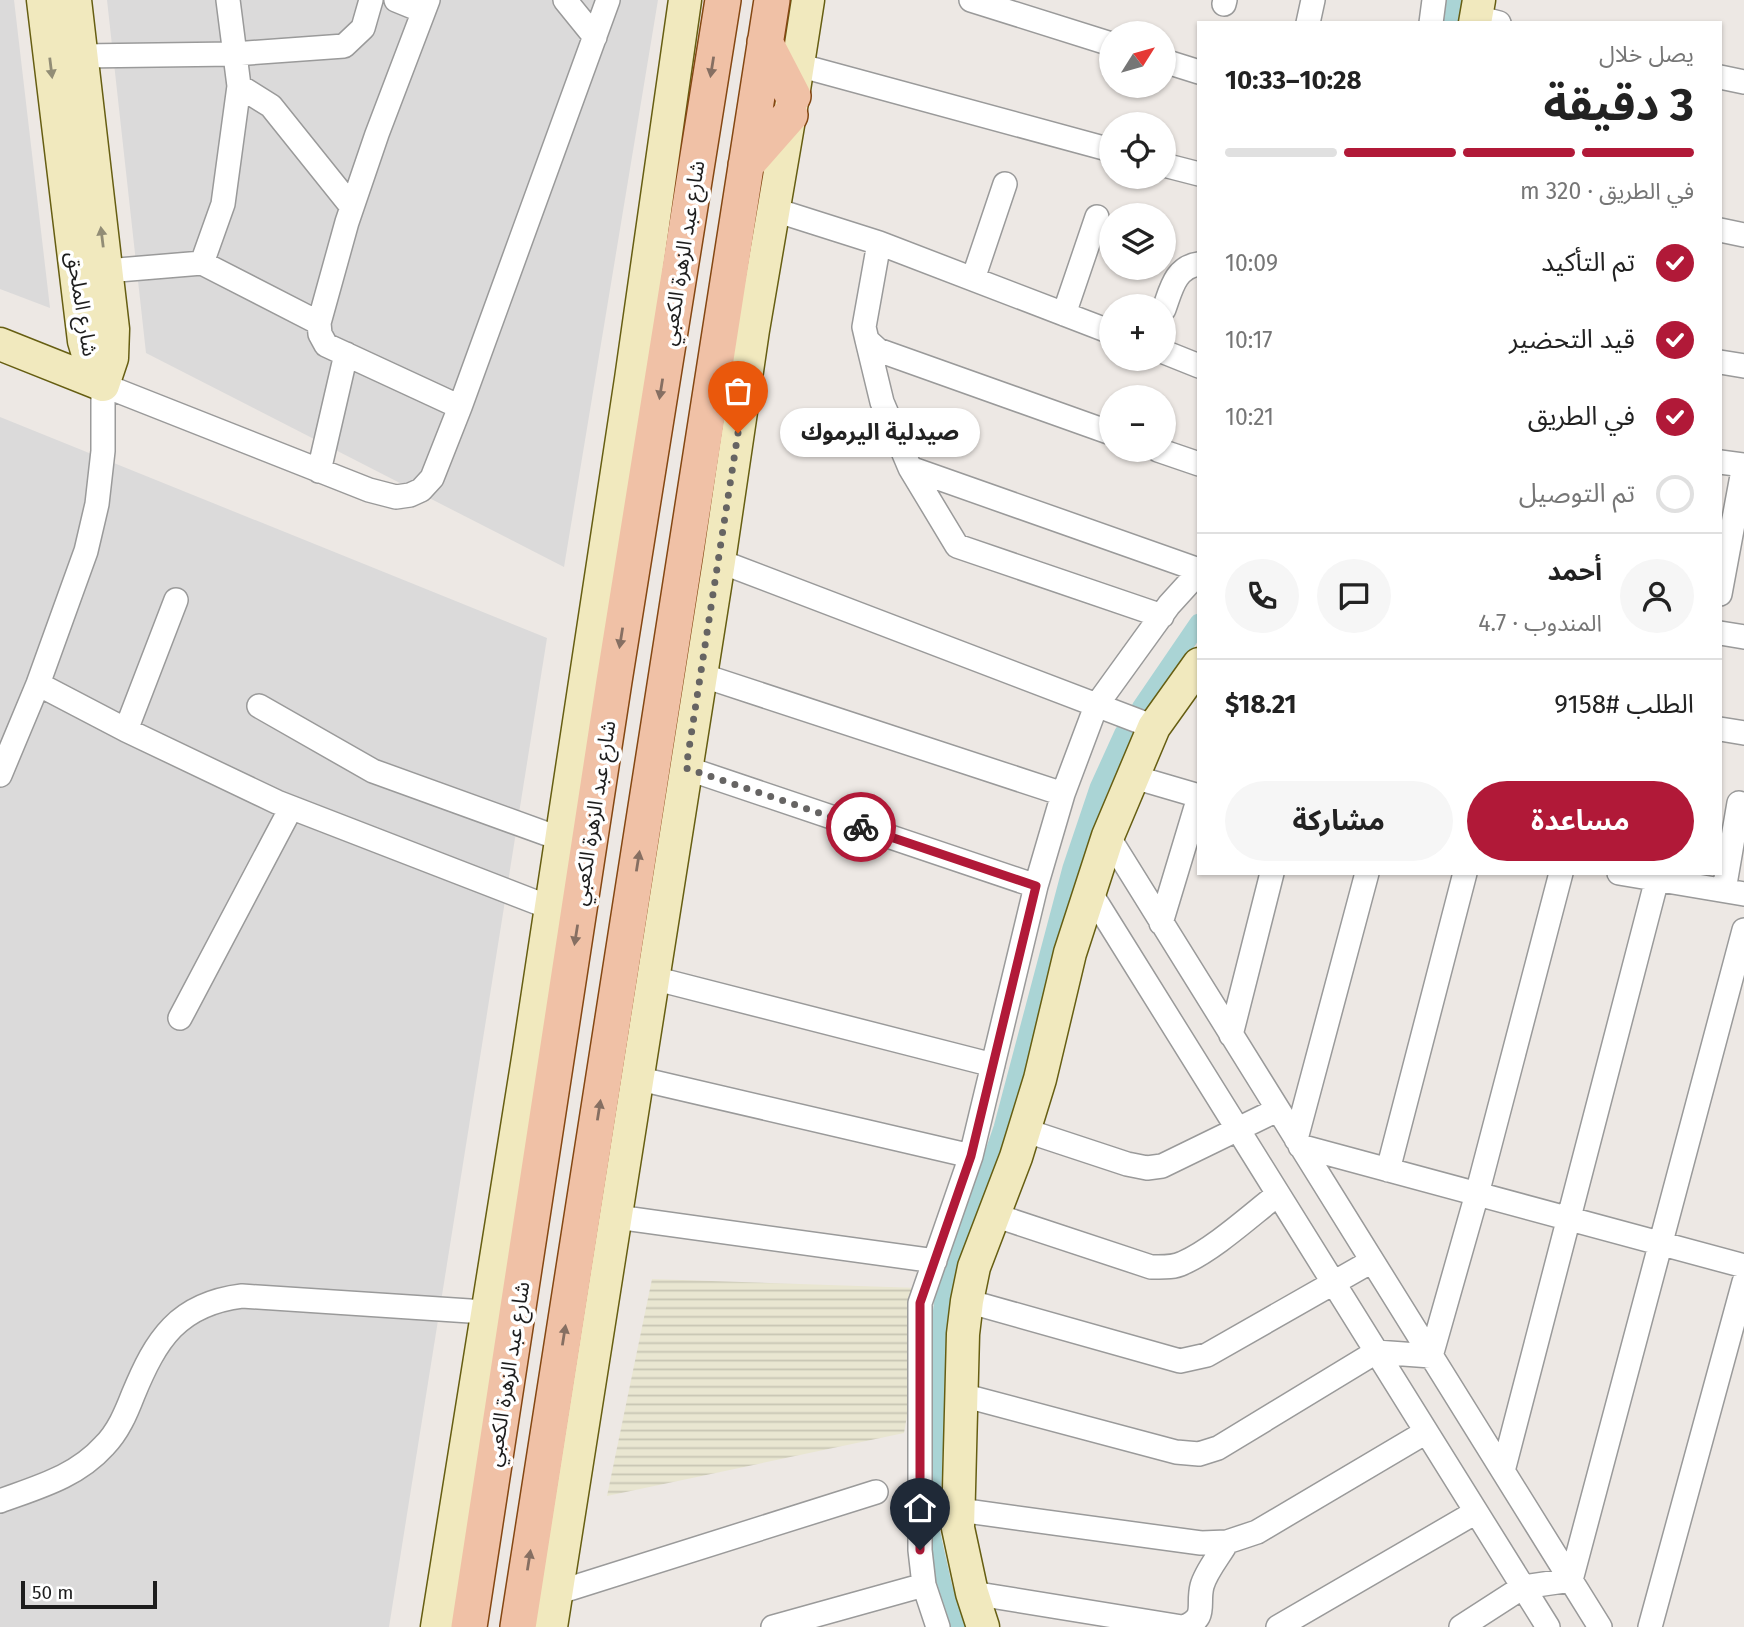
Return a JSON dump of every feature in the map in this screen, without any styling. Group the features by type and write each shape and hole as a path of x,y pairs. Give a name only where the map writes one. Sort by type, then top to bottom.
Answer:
{"main road":[{"name":"شارع عبد الزهرة الكعبي","path":"469,1627 502,1313 614,681 723,0"},
{"path":"518,1627 772,0"},
{"path":"746,165 794,92 765,42"},
{"path":"630,580 642,596 651,601 670,602 679,599"},
{"path":"614,681 631,673 641,672 666,686"}],"street":[{"name":"شارع الملحق","path":"43,0 84,341 91,364 103,385"},
{"name":"شارع الملحق","path":"75,0 113,344 103,385"},
{"path":"202,263 223,204 239,86 228,0"},
{"path":"81,56 234,54 344,46 363,29 370,0"},
{"path":"396,0 426,6 352,207 319,323 320,334 326,345 460,407"},
{"path":"565,0 595,37"},
{"path":"0,344 319,471 396,497 421,490 432,478 460,407 608,0"},
{"path":"437,1627 502,1313 551,908 685,0"},
{"path":"551,1627 772,209 808,0"},
{"path":"971,0 1099,40"},
{"path":"1308,21 1313,0"},
{"path":"1431,21 1434,0"},
{"path":"1176,65 1197,71"},
{"path":"1722,77 1744,82"},
{"path":"239,86 271,106 352,207"},
{"path":"794,92 1099,148"},
{"path":"1176,168 1197,173"},
{"path":"973,279 1005,184"},
{"path":"772,209 879,243 1099,327"},
{"path":"1065,314 1097,217"},
{"path":"1722,230 1744,235"},
{"path":"879,243 864,327 882,402 909,468 957,546 1162,616"},
{"path":"106,271 202,263 319,323"},
{"path":"1169,294 1176,276 1184,268 1197,265"},
{"path":"867,340 878,350 1099,429"},
{"path":"319,471 346,354"},
{"path":"1176,357 1197,365"},
{"path":"1722,362 1744,366"},
{"path":"0,775 38,684 86,551 97,504 103,451 103,385"},
{"path":"1176,456 1197,463"},
{"path":"1722,462 1744,465 1731,563 1722,588"},
{"path":"909,468 1197,570"},
{"path":"719,561 1154,727"},
{"path":"938,1627 924,1585 919,1502 920,1303 971,1156 1036,886 1063,794 1096,706 1197,573"},
{"path":"126,730 176,600"},
{"path":"1722,633 1744,636"},
{"path":"983,1627 972,1593 958,1528 963,1334 974,1267 1040,1079 1070,953 1108,836 1154,727 1197,667"},
{"path":"701,675 1063,794"},
{"path":"38,684 126,730 291,807 551,908"},
{"path":"259,706 373,771 561,839"},
{"path":"1722,729 1744,733"},
{"path":"686,768 1036,886"},
{"path":"1135,777 1197,795"},
{"path":"1161,923 1197,803"},
{"path":"1632,875 1734,892 1739,803"},
{"path":"180,1018 291,807"},
{"path":"1108,836 1600,1627"},
{"path":"1231,1035 1271,875"},
{"path":"1298,1143 1366,875"},
{"path":"1388,1170 1464,875"},
{"path":"1431,1356 1477,1194 1560,875"},
{"path":"1503,1471 1657,879"},
{"path":"1090,892 1548,1627"},
{"path":"1571,1580 1744,930"},
{"path":"653,978 993,1065"},
{"path":"636,1078 971,1156"},
{"path":"1024,1130 1147,1168 1162,1166 1278,1110"},
{"path":"1298,1143 1388,1170 1744,1266"},
{"path":"994,1215 1151,1267 1167,1268 1182,1264 1200,1253 1277,1195"},
{"path":"617,1217 934,1261"},
{"path":"967,1300 1181,1361 1207,1355 1372,1261"},
{"path":"1650,1627 1744,1282"},
{"path":"0,1501 68,1475 106,1445 124,1417 147,1362 163,1336 185,1316 212,1302 242,1296 502,1313"},
{"path":"962,1395 1176,1452 1199,1454 1218,1448 1376,1352 1431,1356"},
{"path":"958,1510 1201,1543 1227,1542 1257,1532 1426,1432"},
{"path":"556,1592 876,1492"},
{"path":"1279,1627 1476,1512"},
{"path":"972,1593 1183,1627 1194,1623 1200,1613 1202,1584 1227,1542"},
{"path":"1461,1627 1523,1587 1571,1580"},
{"path":"773,1627 924,1585"}],"shaded area":[{"path":"0,0 14,0 50,308 0,289"},
{"path":"107,0 658,0 564,567 146,353"},
{"path":"0,417 547,638 389,1627 0,1627"},
{"path":"652,1279 919,1288 918,1353 904,1433 607,1496"}],"waterway":[{"path":"1453,21 1455,0"},
{"path":"1141,708 1197,626"},
{"path":"956,1627 943,1588 930,1530 938,1347 944,1299 1003,1128 1072,868 1099,788 1124,733"}],"way so far":[{"path":"738,433 686,768 861,827"}],"place":[{"name":"صيدلية اليرموك","path":"738,433"}],"route":[{"path":"861,827 1036,886 971,1156 920,1303 920,1550"}]}
